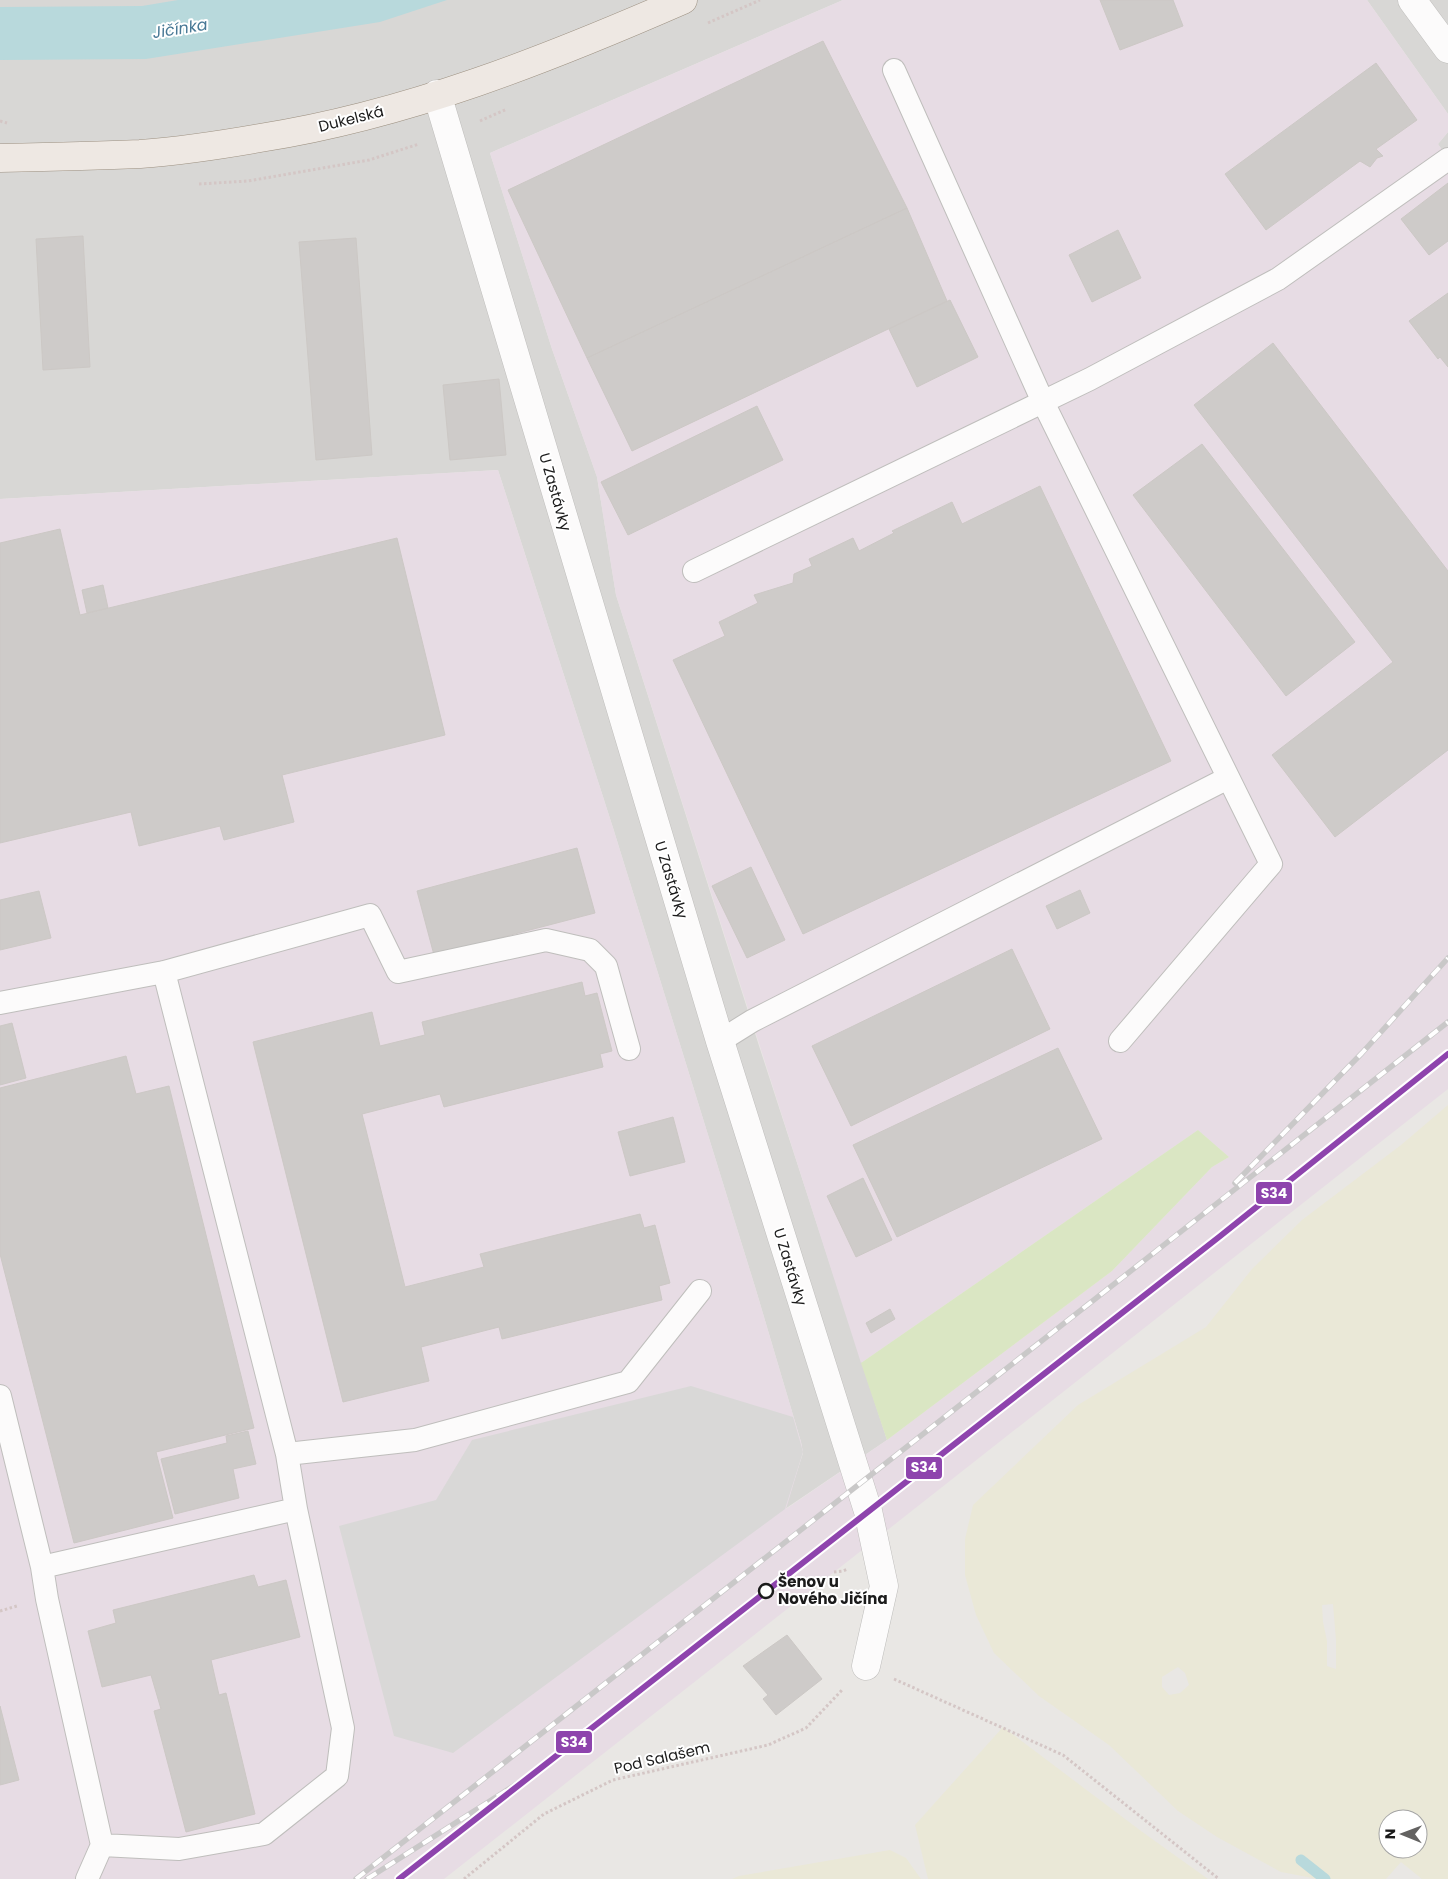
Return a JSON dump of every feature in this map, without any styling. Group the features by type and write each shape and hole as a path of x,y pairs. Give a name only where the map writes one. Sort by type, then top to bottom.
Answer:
{"main road":[{"name":"Dukelská","path":"0,158 142,153 244,141 321,126 380,112 538,60 683,0"}],"street":[{"path":"1412,0 1448,49"},
{"name":"U Zastávky","path":"437,94 720,1041 868,1511 884,1586 866,1666"}],"lane":[{"path":"894,70 1042,402 1271,864 1120,1041"},
{"path":"694,571 1090,379 1278,278 1448,159"},
{"path":"720,1041 761,1017 1228,778"},
{"path":"0,1003 164,972 370,916 398,972 546,940 590,950 606,966 629,1049"},
{"path":"102,1845 179,1849 264,1834 337,1776 343,1728 296,1509 287,1454 164,972"},
{"path":"287,1454 415,1440 628,1382 700,1291"},
{"path":"0,1396 42,1567 47,1599 102,1845 87,1879"},
{"path":"42,1567 296,1509"}],"path":[{"path":"0,121 15,126"},
{"path":"866,1666 1063,1755 1219,1879"},
{"name":"Pod Salašem","path":"464,1879 544,1814 613,1780 768,1745 806,1728 866,1666"}],"shaded area":[{"path":"0,0 843,0 490,153 552,349 597,477 616,595 887,1440 785,1509 803,1453 801,1442 614,831 498,470 0,499"},
{"path":"843,0 1367,0 1448,114 1448,132 1438,144 1448,159 1448,1089 444,1879 0,1879 0,499 498,470 614,831 801,1442 803,1452 786,1509 887,1440 1112,1271 1212,1167 1229,1157 1198,1130 861,1363 616,595 597,477 552,349 490,153"},
{"path":"1367,0 1448,0 1448,114"},
{"path":"1448,132 1448,159 1438,144"},
{"path":"1448,1105 1448,1879 1422,1879 1401,1862 1386,1879 1318,1879 1281,1872 1217,1837 1178,1811 1109,1745 1039,1696 994,1653 976,1615 965,1575 965,1539 973,1505 1078,1405 1206,1327 1252,1269 1302,1220 1401,1145","holes":["1333,1604 1336,1669 1327,1666 1327,1641 1322,1605","1178,1667 1185,1673 1189,1685 1180,1693 1169,1695 1162,1687 1162,1677"]},
{"path":"691,1386 793,1417 803,1452 785,1509 453,1753 394,1736 339,1526 436,1500 472,1440"},
{"path":"1003,1727 1208,1879 928,1879 915,1825"},
{"path":"890,1850 906,1858 921,1879 732,1879 739,1876"}],"green space":[{"path":"1198,1130 1229,1157 1212,1167 1112,1271 887,1440 861,1363"}],"water":[{"name":"Jičínka","path":"178,0 447,0 380,22 146,59 0,60 0,7 142,6"}],"building":[{"path":"1100,0 1173,0 1183,26 1120,50"},
{"path":"823,41 907,208 587,358 508,190"},
{"path":"1376,63 1417,120 1376,149 1383,156 1377,158 1370,167 1360,161 1266,230 1225,174"},
{"path":"1448,183 1448,241 1429,255 1401,219"},
{"path":"907,208 947,301 632,451 587,358"},
{"path":"1118,230 1141,278 1092,302 1069,255"},
{"path":"83,236 90,367 43,370 36,239"},
{"path":"356,238 372,455 316,460 299,242"},
{"path":"1448,293 1448,367 1440,357 1438,359 1409,321"},
{"path":"950,300 978,357 917,387 889,329"},
{"path":"1273,343 1448,571 1448,750 1335,837 1272,755 1393,662 1194,405"},
{"path":"499,379 506,455 450,460 443,385"},
{"path":"757,406 783,460 628,535 601,482"},
{"path":"1202,444 1355,642 1286,696 1133,495"},
{"path":"1040,486 1171,761 803,934 673,660 725,636 719,622 758,603 754,595 793,583 794,574 812,566 809,559 853,538 859,551 894,533 892,531 952,502 962,524"},
{"path":"60,529 80,615 397,538 445,735 282,775 294,822 224,840 220,826 139,846 131,812 0,843 0,543"},
{"path":"103,585 108,608 87,613 82,590"},
{"path":"577,848 595,913 434,955 417,891"},
{"path":"751,867 785,940 747,958 712,886"},
{"path":"1080,890 1090,913 1057,929 1046,906"},
{"path":"39,891 51,938 0,950 0,900"},
{"path":"1012,949 1050,1029 851,1126 812,1046"},
{"path":"582,982 585,996 597,993 612,1051 600,1054 603,1067 444,1107 440,1094 362,1114 405,1287 484,1267 480,1254 640,1214 644,1228 655,1225 670,1283 659,1286 662,1300 502,1339 499,1327 421,1347 429,1381 343,1402 253,1042 372,1012 380,1046 425,1035 422,1022"},
{"path":"12,1023 26,1078 0,1085 0,1026"},
{"path":"1058,1048 1102,1139 897,1237 853,1145"},
{"path":"126,1056 136,1094 169,1086 254,1428 156,1452 173,1518 74,1543 0,1254 0,1088"},
{"path":"673,1117 685,1162 630,1176 618,1132"},
{"path":"863,1178 892,1240 856,1257 827,1196"},
{"path":"890,1309 895,1319 871,1333 866,1323"},
{"path":"248,1431 256,1464 233,1469 239,1498 175,1514 161,1459 227,1443 226,1436"},
{"path":"254,1575 258,1587 286,1580 300,1637 211,1660 219,1695 226,1693 255,1814 186,1832 154,1711 161,1709 151,1675 102,1687 88,1631 116,1623 113,1610"},
{"path":"787,1635 822,1679 776,1715 763,1699 768,1695 743,1666"},
{"path":"0,1706 19,1780 0,1785"}],"waterway":[{"path":"1301,1860 1325,1879"}],"railway":[{"path":"1235,1183 1362,1053 1448,958"},
{"path":"356,1879 1448,1022"},
{"path":"367,1879 534,1773"}],"transit line":[{"name":"S34","path":"399,1879 1219,1237 1448,1054"}],"place":[{"name":"Šenov u Nového Jičína","path":"766,1591"}]}
